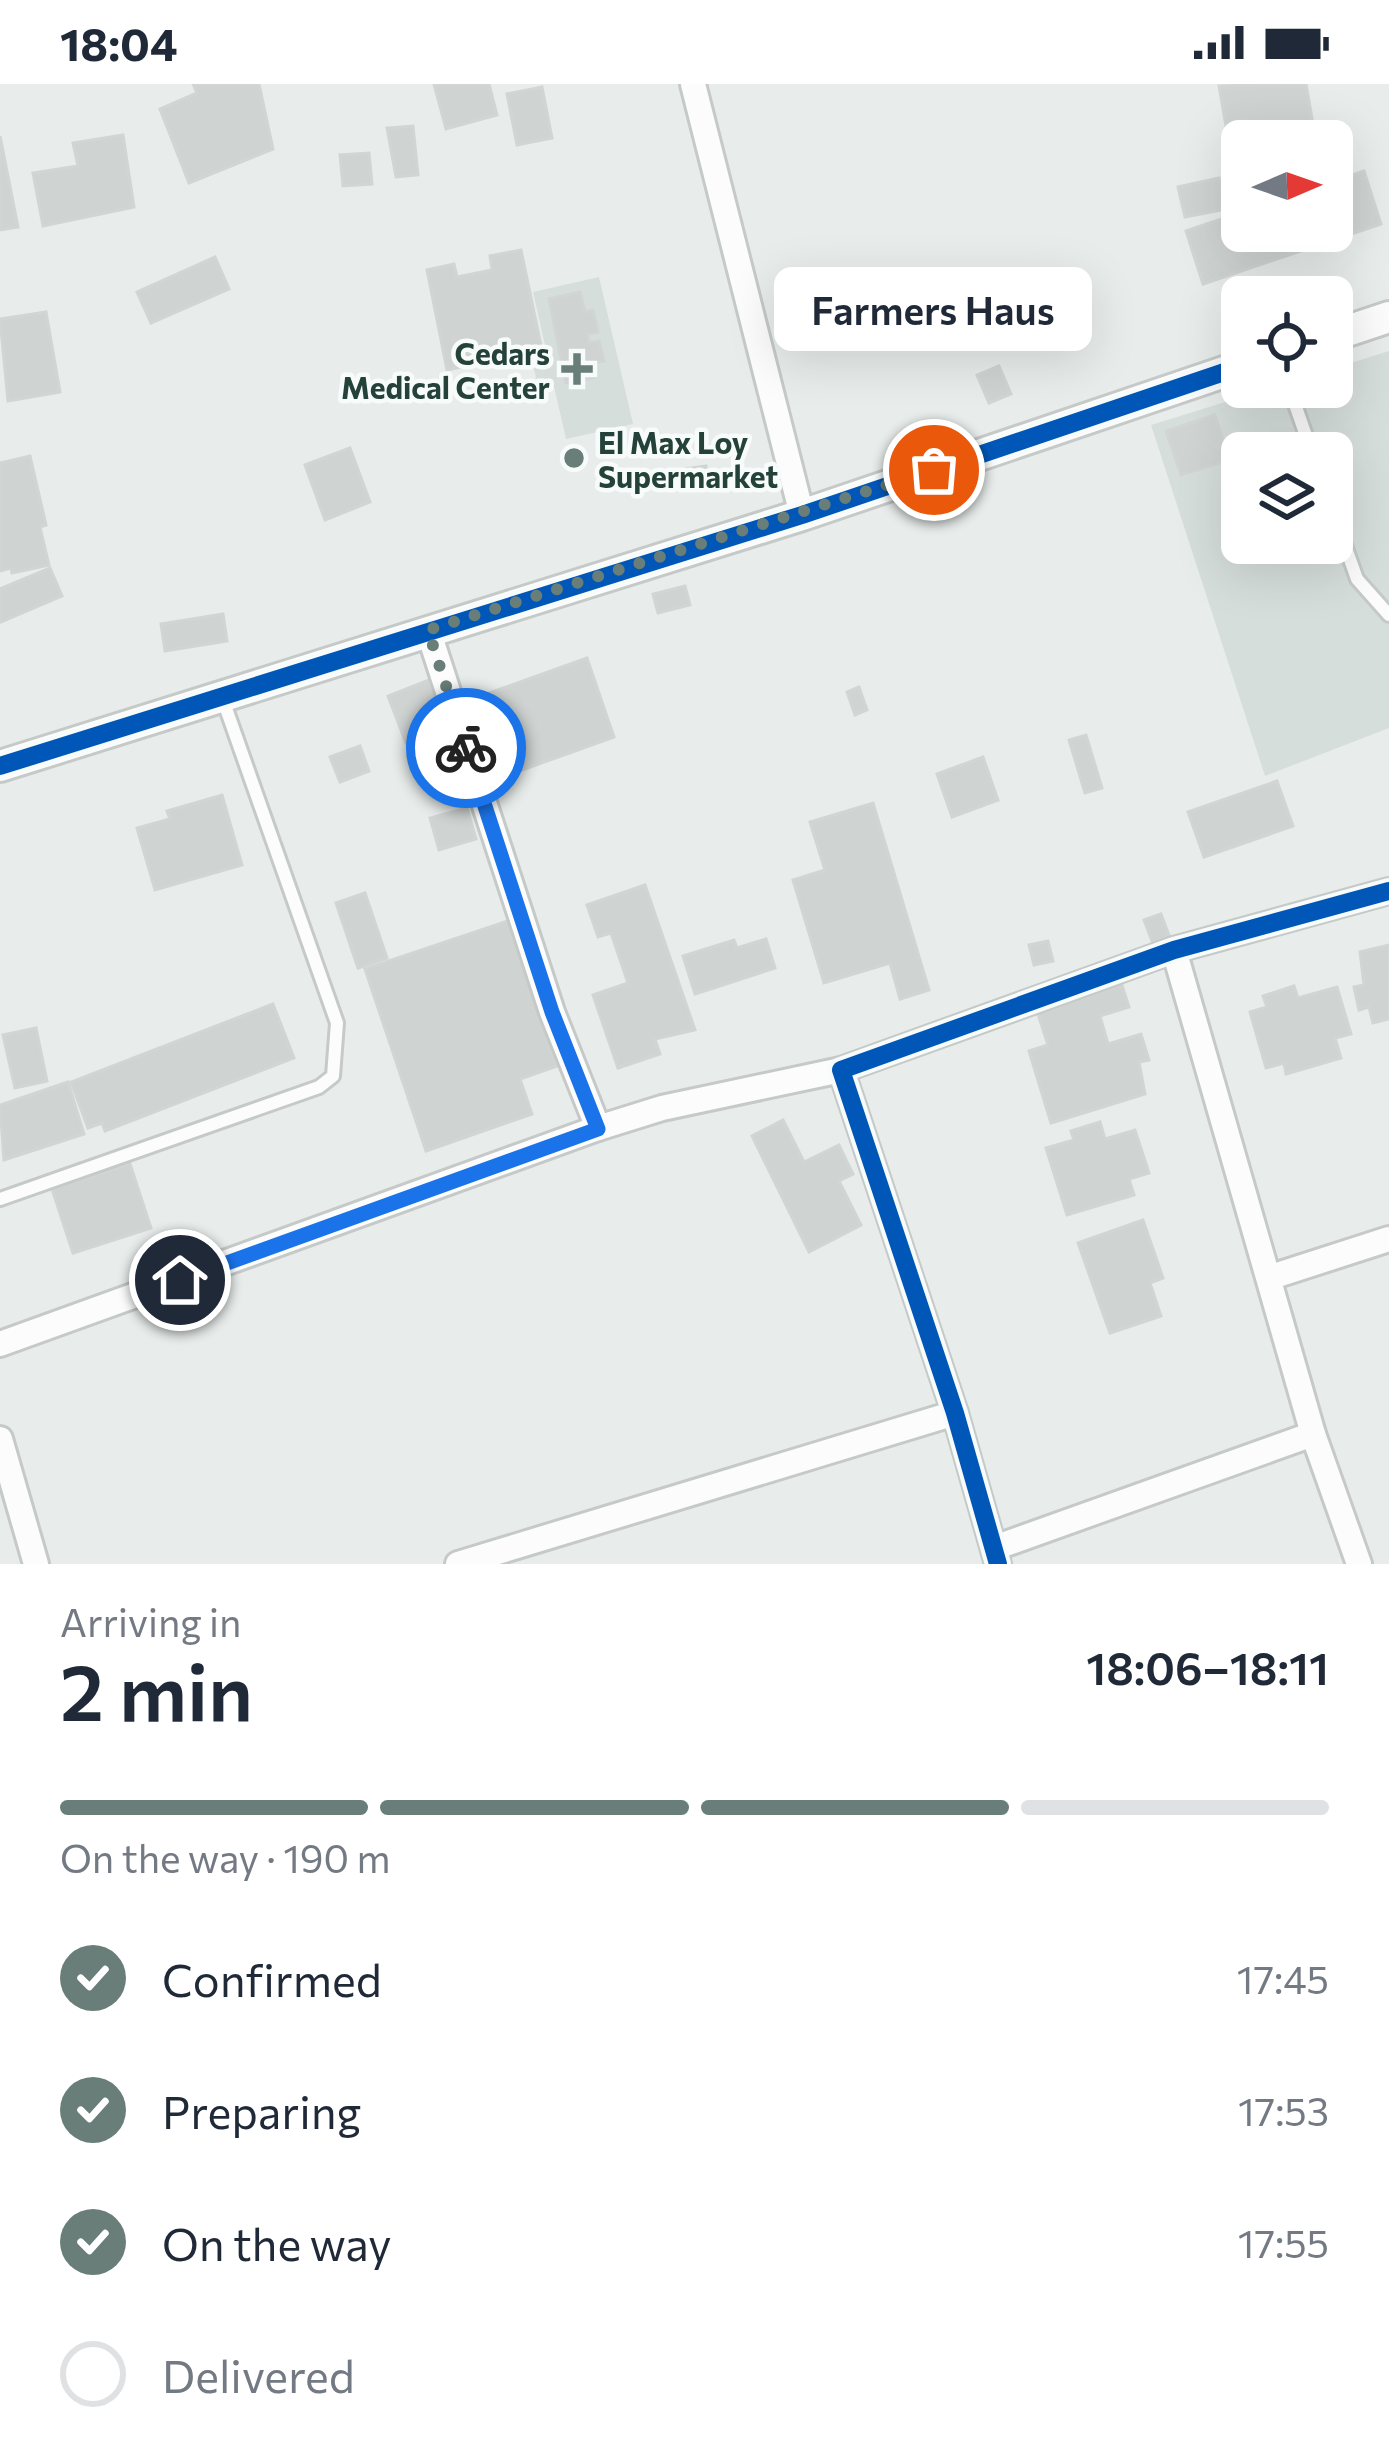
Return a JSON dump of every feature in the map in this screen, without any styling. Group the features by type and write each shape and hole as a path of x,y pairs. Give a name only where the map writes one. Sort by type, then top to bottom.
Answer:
{"street":[{"path":"693,84 802,515"},
{"path":"1353,329 1389,317"},
{"path":"0,766 802,515 1221,374"},
{"path":"428,630 552,1012 598,1129"},
{"path":"0,1345 662,1108 841,1070 1174,950 1389,891"},
{"path":"1174,950 1313,1435 1359,1564"},
{"path":"841,1070 998,1556 1313,1435"},
{"path":"1271,1277 1389,1239"},
{"path":"458,1564 955,1413"},
{"path":"0,1439 36,1564"}],"lane":[{"path":"1352,564 1357,579 1389,615"},
{"path":"0,1199 320,1087 333,1076 337,1024 222,696"}],"shaded area":[{"name":"Cedars Medical Center","path":"599,277 633,424 566,439 553,382 538,385 531,358 547,354 533,292"},
{"path":"1389,351 1389,728 1265,776 1151,425 1221,403 1221,408 1353,408 1353,362"}],"building":[{"path":"193,84 259,84 273,149 189,183 160,109 197,93"},
{"path":"434,84 489,84 497,115 446,129"},
{"path":"1306,84 1312,120 1225,120 1219,86"},
{"path":"542,87 552,138 517,145 507,94"},
{"path":"413,126 418,175 396,177 387,128"},
{"path":"123,135 134,207 43,226 33,173 78,166 73,143"},
{"path":"0,136 18,227 0,230"},
{"path":"369,153 372,184 343,186 340,155"},
{"path":"1364,171 1381,224 1353,233 1353,175"},
{"path":"1219,178 1221,210 1185,217 1178,187"},
{"path":"1221,219 1221,252 1298,252 1203,284 1186,231"},
{"path":"521,250 542,350 447,370 427,270 454,264 457,277 492,270 490,256"},
{"path":"215,257 229,289 151,323 137,292"},
{"path":"580,292 585,312 593,310 598,332 587,334 589,343 599,341 604,361 593,363 596,377 566,383 549,299"},
{"path":"46,312 60,392 8,401 0,319"},
{"path":"999,366 1011,394 989,403 977,375"},
{"path":"1215,415 1221,462 1181,475 1166,431"},
{"path":"350,448 370,502 325,520 305,465"},
{"path":"30,456 46,525 40,527 49,565 0,571 0,463"},
{"path":"706,466 708,481 686,484 684,469"},
{"path":"50,568 62,596 1,622 0,589"},
{"path":"685,586 690,605 658,613 653,594"},
{"path":"223,614 227,641 165,651 161,624"},
{"path":"587,658 614,737 497,779 470,700"},
{"path":"429,680 446,726 406,743 388,696"},
{"path":"859,687 867,710 855,715 847,692"},
{"path":"1086,735 1102,788 1085,793 1069,740"},
{"path":"360,746 369,771 340,782 330,757"},
{"path":"983,757 998,800 952,817 937,774"},
{"path":"1277,781 1293,826 1204,857 1188,812"},
{"path":"222,795 242,865 155,890 137,828 170,819 167,811"},
{"path":"873,803 929,990 900,999 890,963 824,983 793,880 825,870 810,822"},
{"path":"467,808 476,839 439,850 430,818"},
{"path":"645,885 695,1030 655,1039 660,1054 618,1068 593,995 628,983 611,933 598,937 587,905"},
{"path":"365,893 387,958 358,968 336,903"},
{"path":"1161,914 1170,938 1155,949 1144,920"},
{"path":"508,921 557,1066 520,1079 532,1114 426,1151 365,969"},
{"path":"766,939 775,968 695,994 683,956 734,940 737,948"},
{"path":"1048,941 1053,961 1034,965 1029,945"},
{"path":"1389,945 1389,1019 1373,1023 1369,1007 1359,1010 1354,987 1364,985 1360,952"},
{"path":"1121,982 1129,1007 1100,1016 1108,1044 1141,1034 1149,1060 1139,1062 1145,1094 1051,1123 1029,1051 1048,1045 1036,1008"},
{"path":"1294,986 1298,998 1337,987 1351,1034 1335,1038 1341,1058 1286,1074 1284,1063 1266,1068 1250,1012 1267,1007 1263,996"},
{"path":"273,1004 294,1058 105,1131 102,1123 88,1128 71,1082"},
{"path":"36,1028 47,1081 15,1088 3,1035"},
{"path":"68,1082 84,1134 4,1160 0,1105"},
{"path":"783,1120 804,1162 839,1145 853,1174 839,1181 861,1225 809,1252 752,1136"},
{"path":"1100,1122 1105,1139 1135,1130 1149,1173 1129,1179 1134,1195 1067,1215 1046,1148 1074,1140 1071,1131"},
{"path":"130,1164 151,1228 73,1253 52,1189"},
{"path":"1143,1220 1163,1278 1150,1283 1161,1316 1110,1333 1078,1243"}],"cycle path":[{"path":"0,766 802,515 1221,373"},
{"path":"998,1564 955,1413 841,1070 1174,950 1389,891"}],"way so far":[{"path":"466,748 428,630 934,470"}],"place":[{"name":"Cedars Medical Center","path":"577,369"},
{"name":"El Max Loy Supermarket","path":"574,458"},
{"name":"Farmers Haus","path":"934,470"}],"route":[{"path":"180,1280 598,1129 552,1012 466,748"}]}
